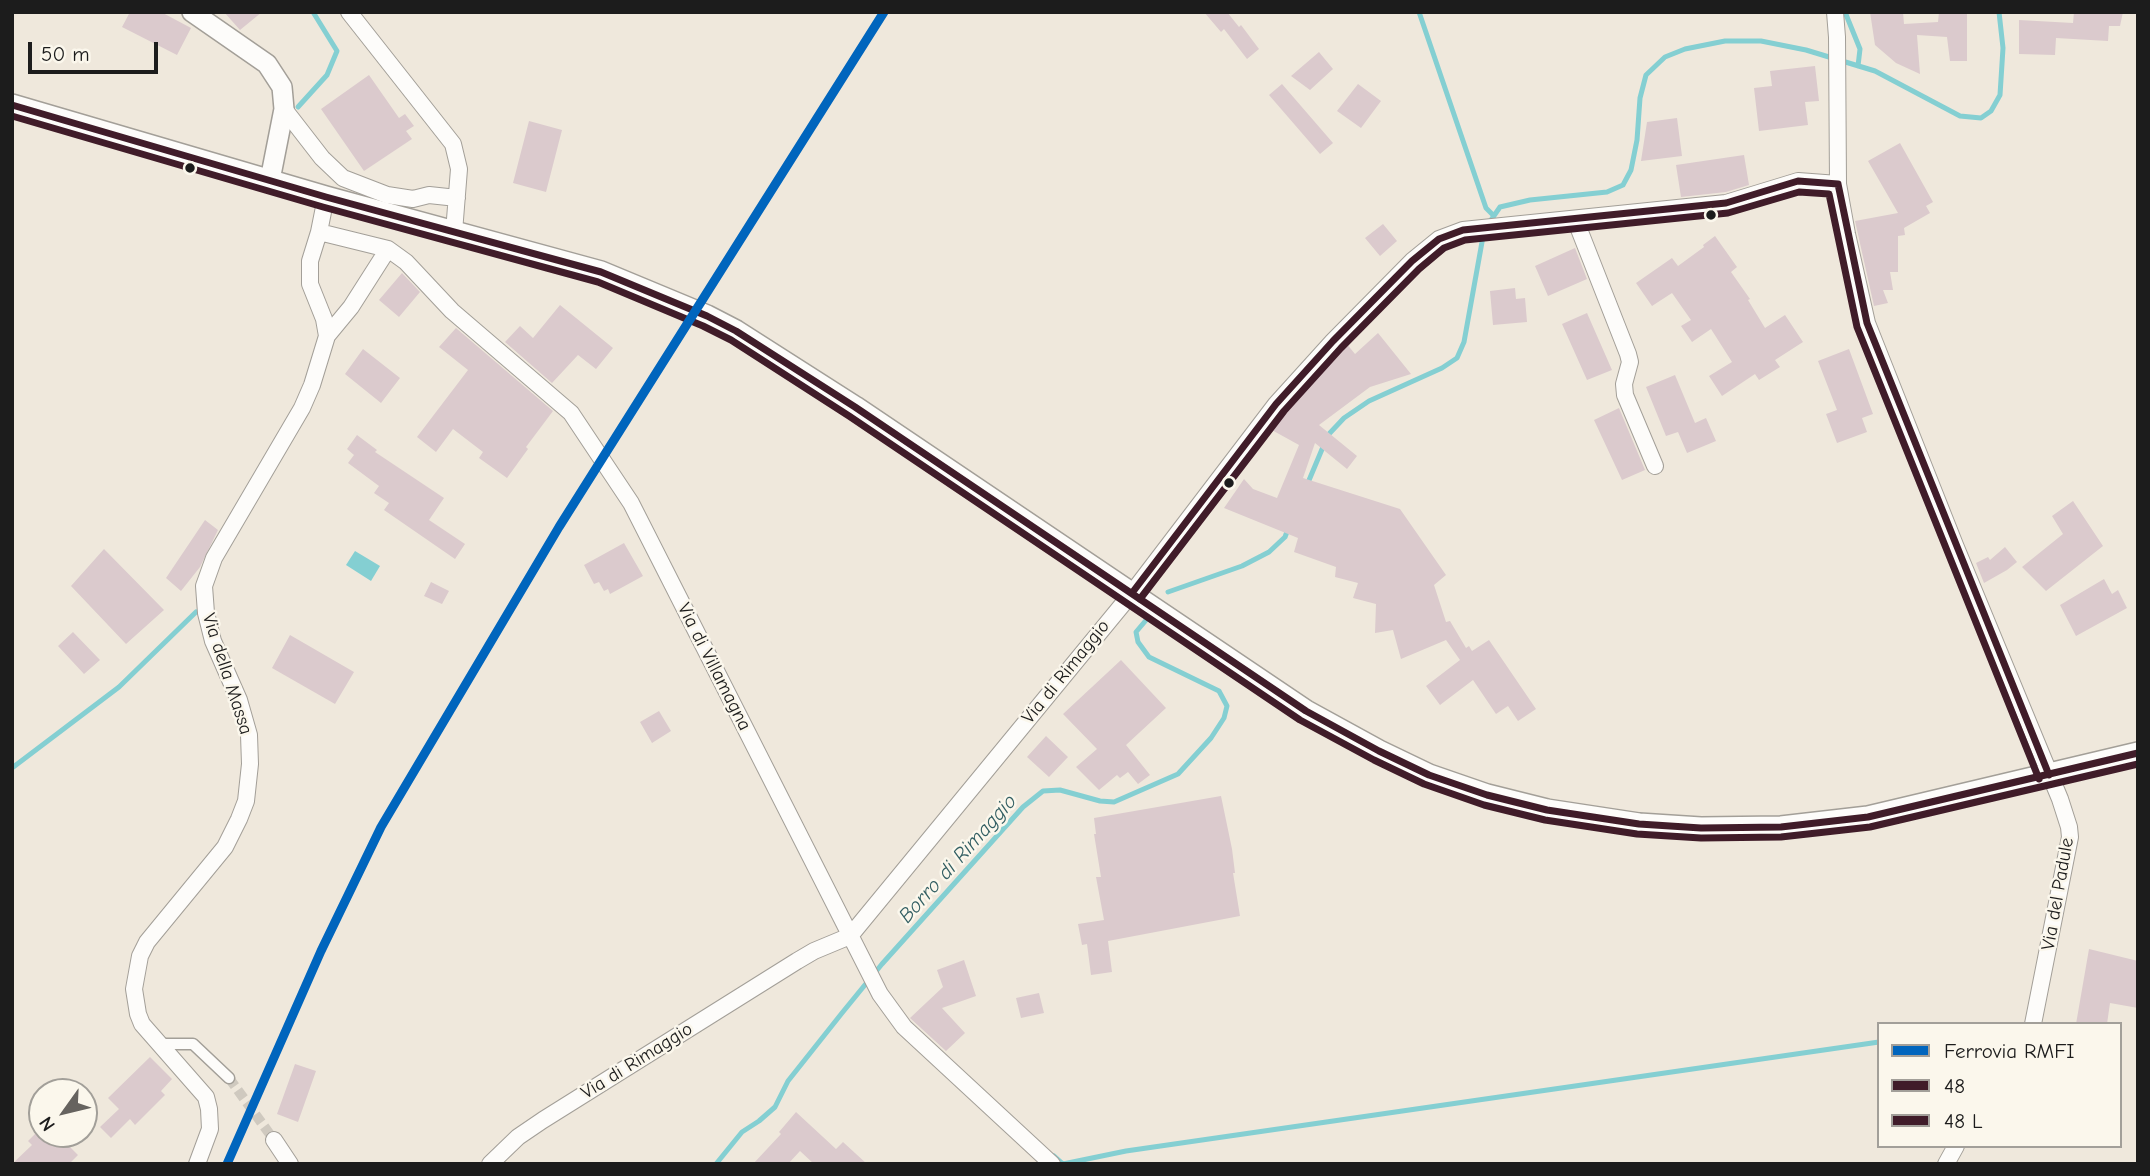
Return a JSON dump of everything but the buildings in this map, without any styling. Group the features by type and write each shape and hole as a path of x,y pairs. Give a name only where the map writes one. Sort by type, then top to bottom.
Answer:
{"main road":[{"path":"12,104 326,197 601,272 675,301 736,331 855,407 1306,711 1378,751 1460,786 1547,810 1639,824 1724,828 1781,827 1868,817 2138,753"}],"street":[{"path":"192,12 267,64 282,87 284,109 270,180"},
{"path":"349,12 453,144 459,169 454,232"},
{"path":"1835,12 1838,37 1838,184 1867,323 2049,775"},
{"path":"284,109 322,158 344,178 387,195 413,199 429,195 457,198"},
{"name":"Via di Rimaggio","path":"490,1164 519,1137 543,1120 797,961 850,936 1136,596 1276,404 1333,341 1412,261 1439,239 1463,230 1726,203 1798,181 1838,184"},
{"path":"326,197 310,261 310,284 324,319 327,335"},
{"path":"1576,219 1628,354 1630,362 1624,384 1625,395 1655,466"},
{"name":"Via di Villamagna","path":"319,232 388,249 406,262 452,310 571,413 631,503 880,995 904,1027 1052,1164"},
{"name":"Via della Massa","path":"197,1164 210,1129 206,1097 142,1024 135,1002 135,975 140,956 156,929 225,847 246,801 250,746 247,725 213,641 206,613 204,586 214,558 302,408 327,335 351,307 388,249"},
{"name":"Via del Padule","path":"2033,1022 2070,837 2067,818 2049,775"},
{"path":"157,1044 193,1044 229,1078"},
{"path":"274,1140 290,1164"},
{"path":"1946,1164 1955,1148"}],"water":[{"path":"355,551 380,566 371,581 346,565"}],"waterway":[{"path":"298,107 327,75 337,51 313,12"},
{"path":"1419,12 1486,208 1494,216"},
{"path":"1845,12 1860,49 1858,66"},
{"name":"Borro di Rimaggio","path":"1489,223 1500,207 1530,200 1607,192 1623,185 1631,170 1637,140 1640,98 1646,75 1665,57 1685,49 1725,41 1761,41 1806,50 1875,71 1960,116 1981,118 1991,111 2000,95 2003,48 1999,12"},
{"name":"Borro di Rimaggio","path":"1307,485 1328,435 1344,418 1369,401 1442,368 1457,358 1464,342 1484,231"},
{"name":"Borro di Rimaggio","path":"1168,592 1242,566 1269,552 1285,537 1288,529"},
{"path":"12,768 119,687 196,612"},
{"name":"Borro di Rimaggio","path":"716,1164 742,1132 775,1107 788,1081 882,964 1023,807 1043,791 1060,790 1114,802 1178,774 1211,738 1224,718 1227,706 1219,691 1149,657 1138,642 1136,632 1147,619"},
{"path":"1054,1156 1063,1164 1126,1151 1877,1042"}],"tunnel":[{"path":"229,1078 274,1140"}],"rail line":[{"name":"RMFI","path":"227,1164 321,951 381,827 559,527 884,12"}],"transit line":[{"name":"48","path":"12,105 326,197 601,272 707,316 736,331 855,407 1306,711 1429,775 1487,795 1547,810 1639,824 1701,828 1781,827 1868,817 2138,753"},
{"path":"12,116 323,207 598,282 703,326 731,340 849,416 1300,720 1424,784 1484,805 1545,820 1637,834 1701,838 1781,837 1870,827 2138,764"},
{"name":"48","path":"1132,593 1276,404 1333,341 1412,261 1439,239 1463,230 1726,203 1798,181 1838,184"},
{"name":"48","path":"1838,184 1867,323 2049,775"},
{"path":"1140,599 1284,411 1341,348 1419,269 1444,248 1465,240 1728,213 1799,192 1829,194 1857,327 2039,779"}]}
